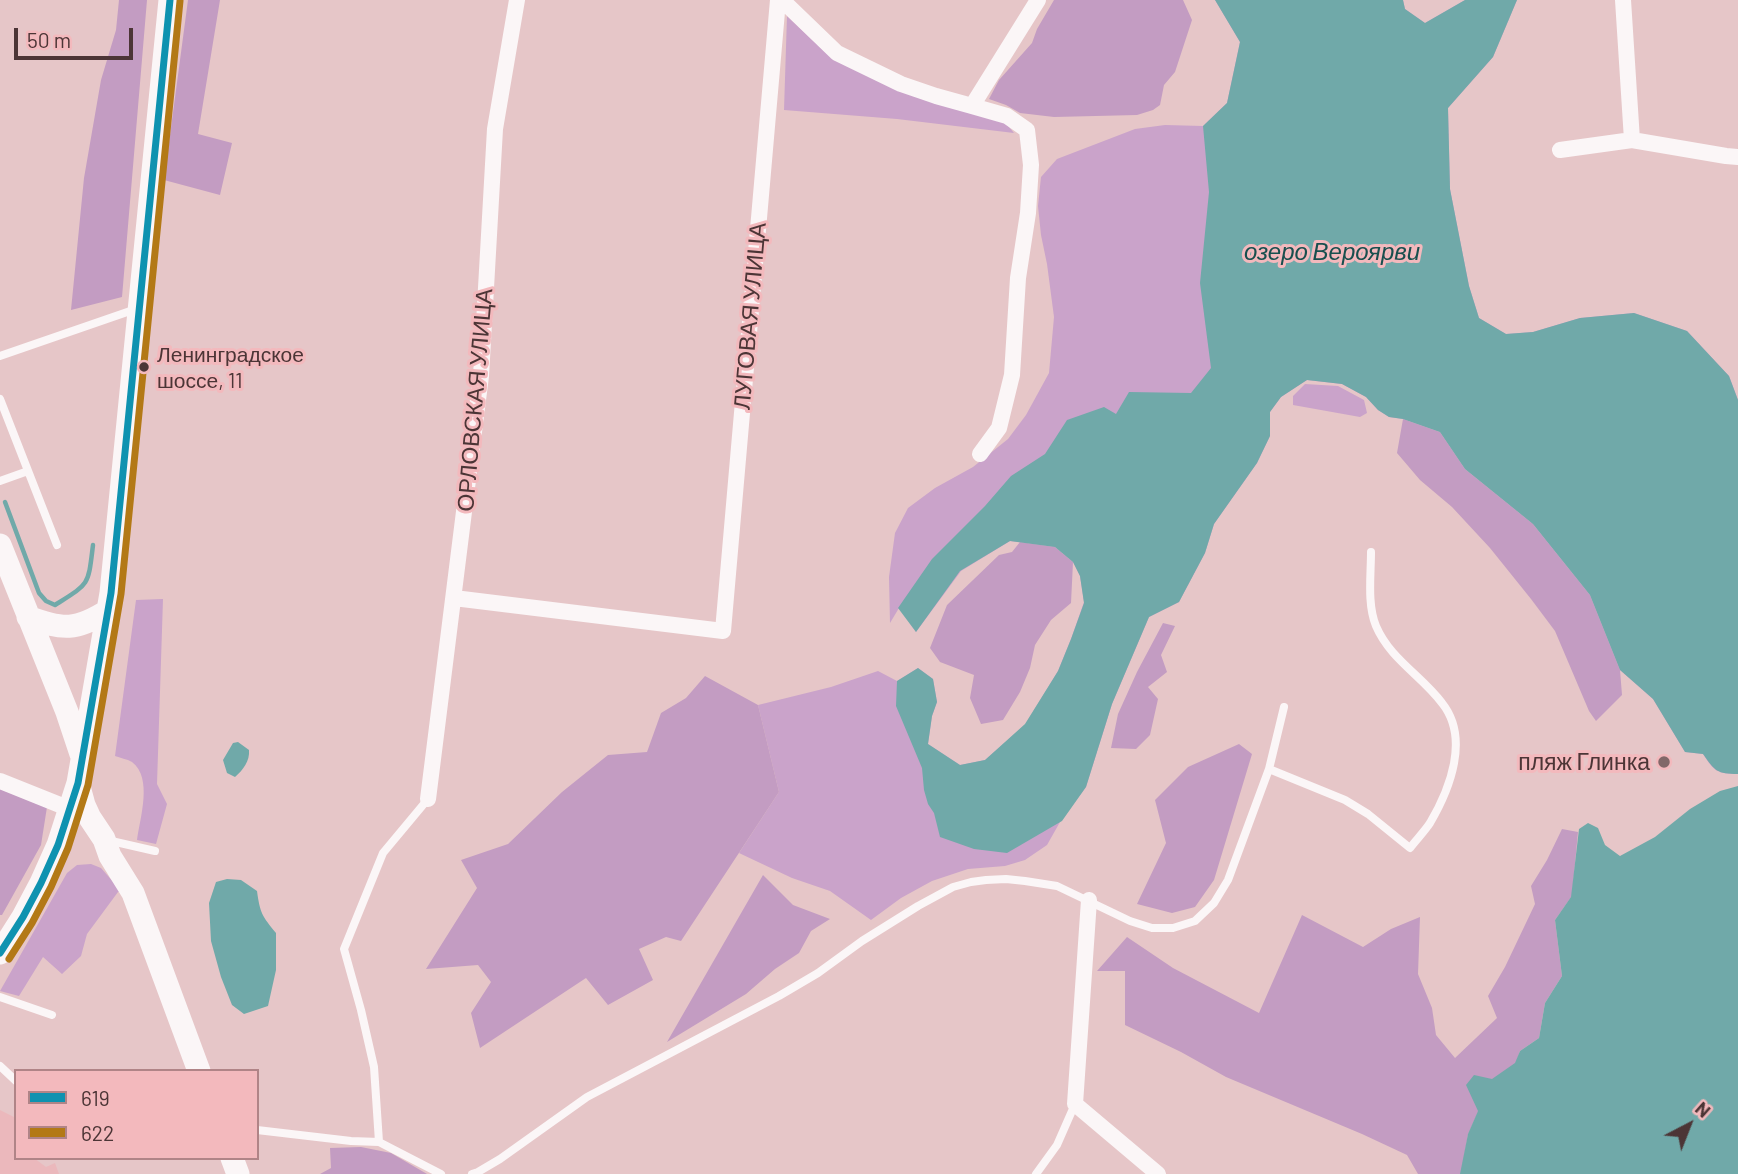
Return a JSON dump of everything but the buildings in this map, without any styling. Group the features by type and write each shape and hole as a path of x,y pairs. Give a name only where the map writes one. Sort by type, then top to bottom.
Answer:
{"main road":[{"path":"0,953 23,917 58,845 78,783 108,610 170,0"},
{"path":"0,545 68,712 82,757"},
{"path":"28,617 52,625 71,626 90,622 108,610"},
{"path":"78,783 84,805 133,893 198,1069"},
{"path":"58,845 80,836 95,840 107,848"}],"street":[{"name":"ОРЛОВСКАЯ УЛИЦА","path":"428,799 481,376 495,129 517,0"},
{"name":"ЛУГОВАЯ УЛИЦА","path":"454,598 723,631 780,0"},
{"path":"780,0 837,53 901,84 1007,116 1027,130 1031,165 1028,214 1017,289 1012,375 999,428 980,454"},
{"path":"972,106 1038,0"},
{"path":"1623,0 1632,140"},
{"path":"1560,150 1632,140 1738,157"},
{"path":"0,781 70,809"},
{"path":"1088,900 1075,1104 1158,1174"}],"lane":[{"path":"0,356 139,308"},
{"path":"0,399 57,545"},
{"path":"0,481 28,471"},
{"path":"1269,769 1345,800 1368,814 1410,848 1429,824 1446,791 1454,768 1456,743 1453,723 1443,704 1399,660 1376,625 1372,605 1371,552"},
{"path":"472,1174 500,1159 587,1097 779,996 918,906 953,887 971,882 1006,879 1057,886 1130,921 1152,928 1173,928 1195,920 1214,903 1228,880 1269,769 1283,706"},
{"path":"379,1142 373,1067 344,950 383,853 428,799"},
{"path":"107,848 155,851"},
{"path":"0,997 52,1015"},
{"path":"0,1066 14,1079"},
{"path":"1036,1174 1057,1145 1075,1104"},
{"path":"259,1130 379,1142 441,1174"}],"shaded area":[{"path":"119,0 147,0 122,297 71,310 84,178 101,80 116,30"},
{"path":"188,0 220,0 198,134 232,143 220,195 164,180"},
{"path":"1054,0 1183,0 1192,20 1175,72 1164,85 1160,105 1137,115 1054,117 1020,113 989,99 999,80 1032,43"},
{"name":"озеро Вероярви","path":"1215,0 1403,0 1405,9 1425,23 1465,0 1517,0 1493,57 1448,108 1450,189 1469,286 1479,318 1506,334 1533,332 1580,318 1634,313 1687,331 1729,376 1738,400 1738,774 1717,770 1703,754 1685,752 1653,699 1620,670 1590,595 1533,524 1465,469 1440,432 1389,417 1366,397 1342,384 1307,380 1281,397 1270,412 1270,436 1257,463 1214,524 1205,553 1179,602 1149,617 1112,704 1086,787 1047,845 1025,860 1005,866 968,869 932,881 901,898 871,920 830,891 792,878 739,853 779,792 758,705 831,687 878,671 897,681 918,668 933,679 937,702 928,744 960,765 985,760 1025,725 1058,671 1084,602 1080,576 1073,562 1055,547 1010,541 961,571 916,632 899,608 890,623 889,577 895,533 908,508 935,488 973,467 1008,439 1026,415 1049,373 1054,317 1038,206 1041,177 1057,159 1135,129 1165,125 1203,126 1227,103 1240,42"},
{"path":"787,16 834,60 1005,122 1014,133 897,119 784,110"},
{"path":"1305,384 1338,386 1364,400 1367,413 1360,417 1293,405 1293,396"},
{"path":"1403,419 1440,432 1465,469 1533,524 1590,595 1620,670 1622,695 1596,721 1589,711 1555,631 1490,548 1452,507 1420,480 1397,453"},
{"path":"1020,542 1055,547 1073,562 1071,603 1051,620 1035,645 1030,668 1020,692 1003,720 981,724 970,698 974,675 940,662 930,648 947,605 999,555 1012,552"},
{"path":"163,599 157,784 167,804 156,844 137,840 144,799 142,778 132,762 115,756 136,600"},
{"path":"1163,623 1175,626 1161,655 1167,672 1148,687 1158,699 1150,735 1136,749 1111,748 1118,714"},
{"path":"705,676 758,705 779,792 681,941 666,937 639,949 653,980 608,1005 586,978 480,1048 471,1013 491,982 478,965 426,969 477,888 461,860 508,844 562,792 608,755 647,752 661,713 686,698"},
{"path":"1239,744 1252,754 1214,880 1195,907 1172,913 1137,904 1166,843 1155,800 1188,767"},
{"path":"0,789 47,807 41,845 2,915 0,915"},
{"path":"1562,829 1578,832 1572,896 1555,920 1562,976 1545,1003 1539,1038 1520,1051 1516,1063 1478,1112 1468,1135 1461,1174 1418,1174 1407,1155 1226,1077 1125,1025 1125,971 1097,971 1127,937 1173,968 1259,1013 1302,915 1363,947 1391,929 1420,917 1418,974 1432,1008 1436,1035 1455,1058 1497,1018 1488,996 1535,904 1531,886"},
{"path":"91,864 101,868 122,892 118,892 87,934 81,956 62,974 43,957 19,996 0,991 67,873 77,865"},
{"path":"763,875 793,905 830,919 811,931 799,953 746,994 667,1042"},
{"path":"0,1110 14,1117 14,1160 37,1160 46,1167 55,1163 59,1174 0,1174"},
{"path":"361,1147 391,1153 427,1174 320,1174 331,1168 330,1148"}],"water":[{"name":"озеро Вероярви","path":"1215,0 1403,0 1405,9 1425,23 1465,0 1517,0 1493,57 1448,108 1450,189 1469,286 1479,318 1506,334 1533,332 1580,318 1634,313 1687,331 1729,376 1738,400 1738,774 1717,770 1703,754 1685,752 1653,699 1620,670 1590,595 1533,524 1465,469 1440,432 1389,417 1366,397 1342,384 1307,380 1281,397 1270,412 1270,436 1257,463 1214,524 1205,553 1179,602 1149,617 1112,704 1086,787 1062,821 1007,853 974,849 940,837 924,790 922,768 896,706 897,681 918,668 933,679 937,702 928,744 960,765 985,760 1025,724 1058,671 1084,603 1080,576 1073,562 1055,547 1010,541 960,571 916,632 898,608 932,559 1011,476 1045,454 1067,420 1104,407 1116,414 1129,392 1191,393 1211,368 1200,283 1209,192 1203,126 1227,103 1240,42"},
{"path":"238,742 249,750 249,754 245,765 235,777 227,773 223,760 233,743"},
{"path":"1738,786 1738,1174 1460,1174 1468,1134 1478,1111 1466,1085 1474,1075 1492,1079 1515,1063 1520,1051 1539,1038 1545,1003 1562,976 1555,920 1571,897 1579,829 1588,823 1598,828 1605,845 1620,856 1655,837 1690,809 1720,791"},
{"path":"227,879 241,880 257,891 262,914 276,933 276,970 268,1006 244,1014 232,1005 211,941 209,903 216,882"}],"waterway":[{"path":"5,502 39,593 46,601 55,605 81,587 88,576 93,545"}],"transit line":[{"name":"619","path":"0,953 41,883 58,845 78,783 111,593 170,0"},
{"name":"622","path":"9,959 51,887 68,848 88,785 121,594 180,1"}],"place":[{"name":"Ленинградское шоссе, 11","path":"144,367"},
{"name":"пляж Глинка","path":"1664,762"}]}
